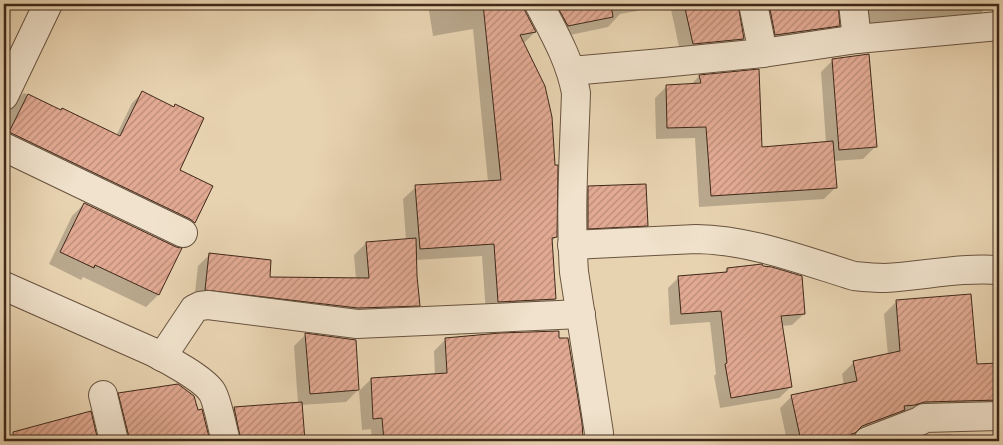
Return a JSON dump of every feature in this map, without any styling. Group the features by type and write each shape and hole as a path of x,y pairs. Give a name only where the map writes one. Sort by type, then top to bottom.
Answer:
{"street":[{"path":"4,96 48,4"},
{"path":"539,4 568,63 576,93 572,245 574,272 599,433 598,441"},
{"path":"753,4 763,53"},
{"path":"853,4 857,39"},
{"path":"570,71 763,53 857,39 999,26"},
{"path":"4,147 183,233"},
{"path":"572,245 716,239 761,247 854,276 869,278 957,271 999,270"},
{"path":"4,286 162,357 203,383 214,397 226,441"},
{"path":"162,357 194,309 208,305 357,324 581,314"},
{"path":"103,395 114,441"},
{"path":"868,441 924,418 999,416"}],"building":[{"path":"483,4 523,4 536,32 520,35 545,86 552,117 555,165 558,165 557,237 552,238 556,299 498,302 494,244 420,249 415,185 501,180"},
{"path":"556,4 611,4 613,17 568,26"},
{"path":"684,4 738,4 744,39 693,44"},
{"path":"769,4 838,4 840,26 775,35"},
{"path":"869,54 877,147 839,150 832,59"},
{"path":"759,69 762,147 833,141 837,188 711,196 706,127 667,128 666,85 701,83 699,75"},
{"path":"142,91 174,107 175,104 204,118 180,170 213,186 195,223 9,132 28,94 120,136"},
{"path":"646,184 648,226 588,229 588,186"},
{"path":"84,203 176,247 182,248 159,295 95,265 94,268 60,252"},
{"path":"416,238 420,306 358,308 205,290 209,253 271,260 270,277 369,278 366,242"},
{"path":"762,264 763,266 802,276 805,314 781,316 792,387 731,398 725,364 727,363 721,311 681,314 678,276 727,272 727,268"},
{"path":"971,294 977,364 999,363 999,400 924,402 904,406 905,410 862,426 855,433 851,434 853,441 801,441 791,395 857,381 853,361 900,351 896,300"},
{"path":"559,331 559,338 568,338 583,438 536,441 384,441 382,418 373,419 371,378 447,373 445,338 500,333"},
{"path":"305,333 356,340 359,390 310,394"},
{"path":"178,384 194,396 198,410 202,409 210,441 129,441 118,393"},
{"path":"302,402 305,441 241,441 234,407"},
{"path":"91,411 98,441 14,441 13,432"}]}
